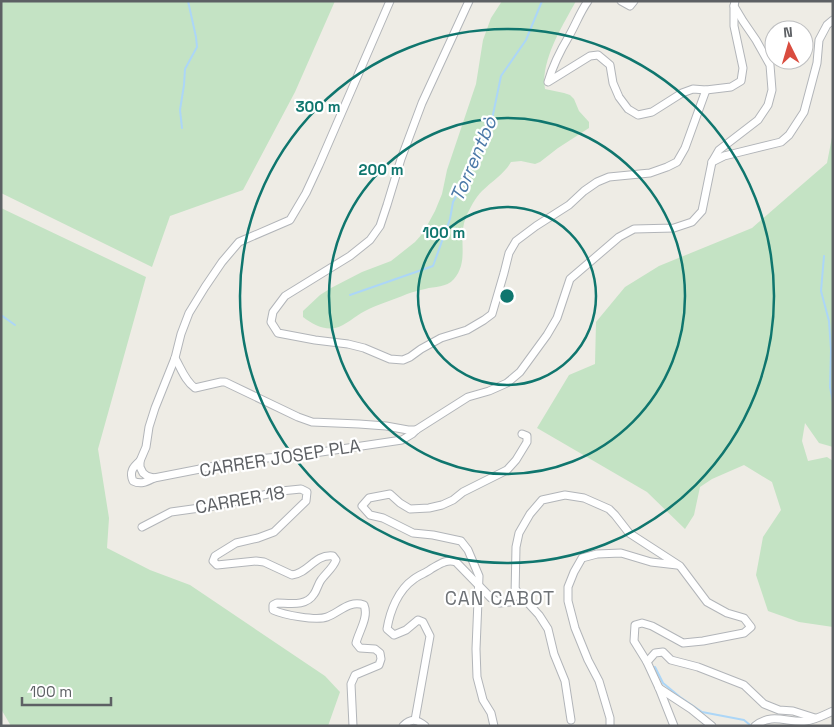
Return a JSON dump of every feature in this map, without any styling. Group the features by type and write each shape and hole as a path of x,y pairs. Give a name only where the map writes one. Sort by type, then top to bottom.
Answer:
{"street":[{"path":"154,478 147,476 143,472 140,467 140,461 146,447 149,427 155,408 175,358 181,334 189,314 204,287 239,242 290,220 306,194 390,1"},
{"path":"469,1 422,103 401,159 380,226 370,240 350,256 285,296 273,312 272,322 278,333 356,346 390,359 402,360 441,338 467,330 492,314 509,253 516,241 524,234 570,206 584,191 597,182 609,177 650,173 667,168 678,162 706,90"},
{"path":"588,1 552,66 548,82 590,56 598,55 610,65 613,83 619,97 628,109 638,115 652,112 682,93 694,89 706,90 731,87 742,81 743,68 734,26 735,4"},
{"path":"621,1 630,6 634,1"},
{"path":"712,162 719,150 758,120 768,105 772,90 770,66 735,4"},
{"path":"712,162 724,156 781,142 788,135 804,112 817,63 819,40 827,25 833,20"},
{"name":"CARRER JOSEP PLA","path":"140,461 131,471 130,476 132,481 137,484 143,484 154,478 246,460 301,455 402,440 468,397 489,392 507,383 520,372 557,318 570,279 619,237 634,229 674,228 692,222 702,210 712,162"},
{"path":"175,358 184,377 195,388 225,382 312,422 386,426 416,430"},
{"path":"494,726 491,713 483,700 477,677 477,584 479,576 468,550 461,541 413,533 382,518 370,515 362,506 369,498 390,494 400,503 410,508 429,508 442,505 453,500 462,492 507,470 516,460 527,442 527,436 522,434"},
{"name":"CARRER 18","path":"142,527 172,512 301,489 307,492 306,501 274,532 236,543 215,556 213,561 217,565 256,561 264,562 292,575 303,572 309,565 320,558 333,556 336,560 334,566 327,571 310,599 305,602 276,603 273,605 273,610 279,613 314,618 326,617 352,604 364,605 366,616 356,643 360,648 376,649 380,653 381,659 379,664 355,675 351,684 353,726"},
{"path":"415,720 430,636 423,622 418,620 406,630 394,634 387,629 395,603 404,588 413,580 443,562 450,560 456,562 491,598 500,603 510,602 515,596 516,590 516,547 519,533 530,514 542,500 565,495 584,498 609,509 616,515 629,533 680,566 707,602 727,613 744,618 751,627 744,633 683,643 652,626 642,623 636,625 634,641 647,662 674,726"},
{"path":"610,726 610,718 599,681 575,628 568,601 568,587 574,572 582,558 597,554 621,554 651,562 680,566"},
{"path":"516,590 539,615 548,629 554,654 564,681 571,720"},
{"path":"647,662 655,653 663,652 672,660 698,667 744,685 764,704 779,710 793,711 816,718"},
{"path":"659,688 691,709 712,726"},
{"path":"755,726 765,720 775,718 799,721 808,720 833,711"},
{"path":"403,726 415,720 425,726"}],"green space":[{"path":"1,1 335,1 295,92 243,190 170,216 152,267 1,193"},
{"path":"502,1 576,1 549,55 544,78 545,89 570,95 574,99 579,111 589,122 589,128 540,162 535,164 521,161 511,162 479,194 466,217 461,264 459,272 451,282 380,304 335,328 322,327 310,322 303,317 303,311 320,295 362,272 391,261 415,242 423,233 442,194 447,170 476,84 483,40 491,18"},
{"path":"833,132 833,447 819,443 805,423 802,441 808,461 827,457 833,461 833,627 799,622 768,611 756,575 763,537 781,510 772,482 744,465 712,479 700,487 694,515 685,529 647,492 537,428 569,375 595,364 596,322 625,287 659,266 752,228 827,163"},
{"path":"1,208 146,277 98,449 109,518 107,548 150,570 190,585 325,676 340,692 328,726 11,726 1,709"}],"waterway":[{"path":"182,128 180,110 185,69 197,47 188,1"},
{"name":"Torrentbò","path":"350,295 433,266 450,219 453,202 465,180 473,151 480,146 490,129 501,76 526,40 542,1"},
{"path":"824,256 821,291 829,321 831,350 830,387 833,402"},
{"path":"1,315 15,325"},
{"path":"655,667 663,683 702,712 744,720 750,725"}],"district":[{"name":"CAN CABOT","path":"500,598"}]}
